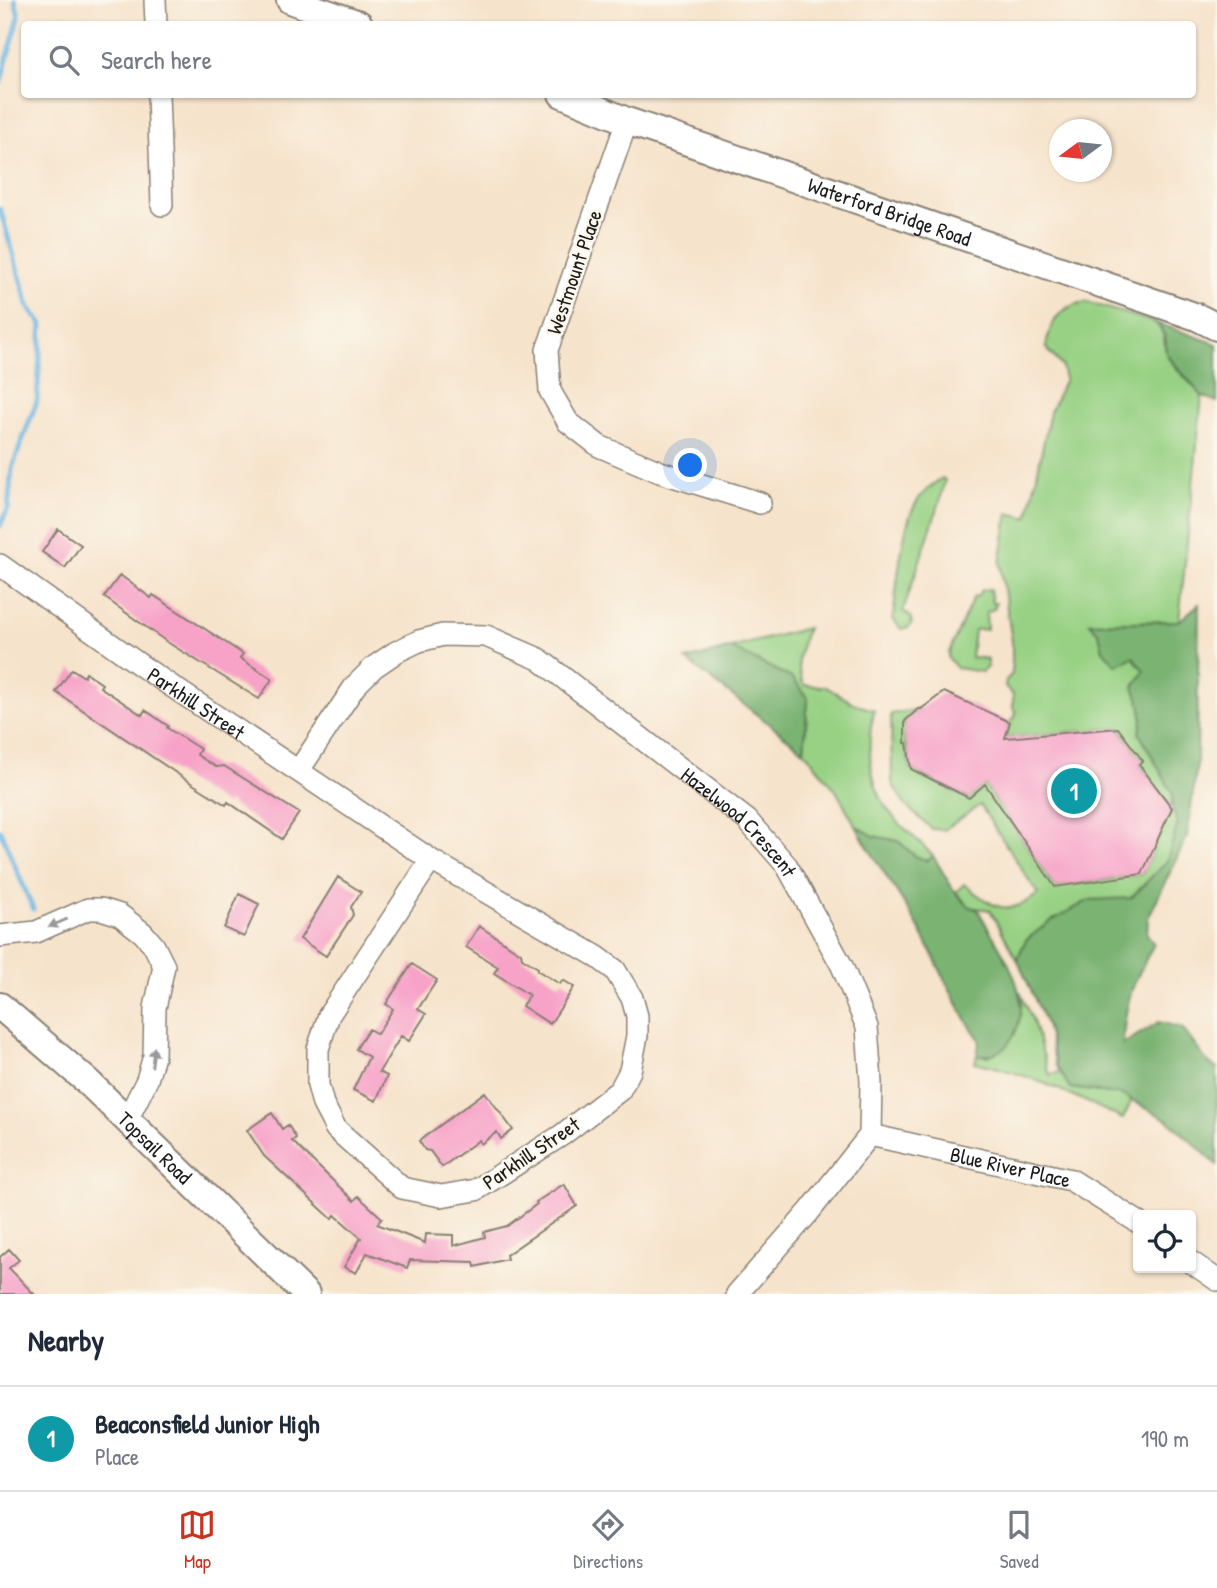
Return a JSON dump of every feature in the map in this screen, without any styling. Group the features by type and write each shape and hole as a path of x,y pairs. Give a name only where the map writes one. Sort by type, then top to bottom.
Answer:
{"main road":[{"path":"307,3 352,21"},
{"name":"Waterford Bridge Road","path":"571,98 626,121 1197,317 1217,327"},
{"name":"Topsail Road","path":"0,1006 88,1082 306,1294"}],"street":[{"path":"155,0 156,21"},
{"path":"158,98 162,205"},
{"name":"Westmount Place","path":"626,121 547,350 550,391 568,422 599,446 660,472 760,503"},
{"name":"Parkhill Street","path":"6,569 143,667 299,769 431,860 596,956 615,970 632,998 638,1016 630,1071 620,1090 562,1135 476,1190 441,1196 402,1188 336,1129 323,1104 317,1067 321,1034 329,1016 431,860"},
{"name":"Hazelwood Crescent","path":"299,769 355,686 374,667 419,641 443,635 486,636 539,659 747,820 787,866 842,966 867,1027 871,1082 870,1135"},
{"path":"0,936 36,932 88,909 101,909 120,915 143,933 154,946 164,966 155,1008 154,1056 147,1080 127,1120"},
{"path":"737,1294 870,1135"},
{"name":"Blue River Place","path":"870,1135 1072,1180 1133,1219"},
{"path":"1196,1265 1217,1280"}],"green space":[{"path":"1086,302 1154,322 1164,336 1168,357 1202,396 1179,621 1090,623 1099,633 1103,650 1133,657 1144,671 1134,687 1142,716 1139,733 1173,794 1172,808 1139,764 1142,761 1119,728 1005,738 1016,711 1013,709 1013,695 1005,687 1006,680 1012,674 1012,641 1000,564 1008,513 1028,518 1050,412 1065,379 1062,366 1046,348 1050,331 1063,311"},
{"path":"1154,322 1217,344 1217,402 1202,396 1166,354 1166,340 1161,328"},
{"path":"942,478 945,480 940,501 903,611 911,617 912,623 908,628 901,629 893,619 907,524 920,497"},
{"path":"990,589 992,603 996,603 994,609 986,612 987,629 974,630 971,657 988,659 988,666 982,672 957,668 948,658 949,652 974,596 977,597 982,590"},
{"path":"1199,604 1197,764 1187,837 1148,918 1147,934 1154,944 1131,991 1123,1044 1159,1022 1182,1028 1206,1060 1217,1069 1217,1165 1168,1120 1122,1095 1070,1088 1056,1065 1046,1024 1017,959 1026,940 1049,922 1089,900 1131,898 1167,861 1178,823 1172,808 1173,794 1139,733 1142,716 1134,687 1144,671 1133,657 1116,665 1103,650 1099,633 1089,623 1179,621"},
{"path":"807,628 799,664 804,685 826,687 857,705 874,710 870,737 873,778 883,803 891,814 933,856 928,861 915,856 898,841 874,836 856,826 835,789 804,751 808,698 792,678 731,648"},
{"path":"731,648 792,678 808,698 804,751 686,660"},
{"path":"918,709 905,721 905,742 911,769 968,798 985,784 1055,887 1142,874 1172,808 1178,823 1167,861 1131,898 1115,900 1026,940 1017,959 990,910 969,907 956,892 964,884 991,903 1009,908 1027,902 1038,894 980,805 944,830 932,829 905,805 892,783 891,714"},
{"path":"856,826 874,836 898,841 915,856 928,861 933,856 958,895 978,910 1005,957 1019,992 1021,1009 1018,1025 1010,1041 999,1051 977,1055 980,1040 960,1008 917,924"},
{"path":"1020,992 1033,1021 1049,1074 1061,1072 1070,1088 1122,1095 1132,1100 1123,1119 1032,1079 975,1062 977,1055 990,1056 1022,1006"}],"building":[{"path":"58,529 81,545 65,568 42,552"},
{"path":"120,575 151,598 153,595 243,654 240,658 272,679 259,699 167,642 104,597"},
{"path":"72,669 84,677 86,673 102,684 100,687 142,715 145,710 200,749 197,755 216,767 224,766 299,813 282,839 228,802 226,805 188,781 56,692"},
{"path":"944,692 1010,722 1005,738 1118,728 1143,761 1139,764 1172,808 1142,874 1055,887 985,784 969,798 911,769 905,743 905,721"},
{"path":"338,877 361,892 351,907 353,915 326,956 300,939"},
{"path":"239,894 259,904 244,937 224,928"},
{"path":"479,926 521,953 522,958 538,968 537,970 560,984 563,980 574,987 550,1024 522,1006 529,995 494,973 498,967 466,947"},
{"path":"412,964 437,980 418,1009 426,1014 409,1041 401,1036 379,1072 387,1076 376,1101 353,1090 369,1057 356,1049 369,1029 377,1034 393,1009 386,1004"},
{"path":"485,1092 513,1130 501,1139 497,1132 481,1144 479,1140 442,1167 419,1141"},
{"path":"272,1113 282,1129 288,1125 296,1138 292,1141 354,1201 358,1196 382,1218 377,1224 425,1243 426,1234 453,1235 453,1246 485,1237 484,1232 507,1226 537,1204 536,1202 564,1184 577,1206 506,1255 507,1259 475,1267 474,1262 410,1260 407,1268 367,1253 356,1273 344,1267 361,1238 335,1215 332,1219 264,1156 247,1130"},
{"path":"9,1249 19,1260 9,1268 34,1294 0,1294 0,1257"}],"waterway":[{"path":"0,84 19,17 15,0"},
{"path":"0,209 29,308 42,324 37,401 12,468 8,509 0,526"},
{"path":"0,830 33,909"}],"place":[{"name":"Beaconsfield Junior High","path":"1074,791"}]}
